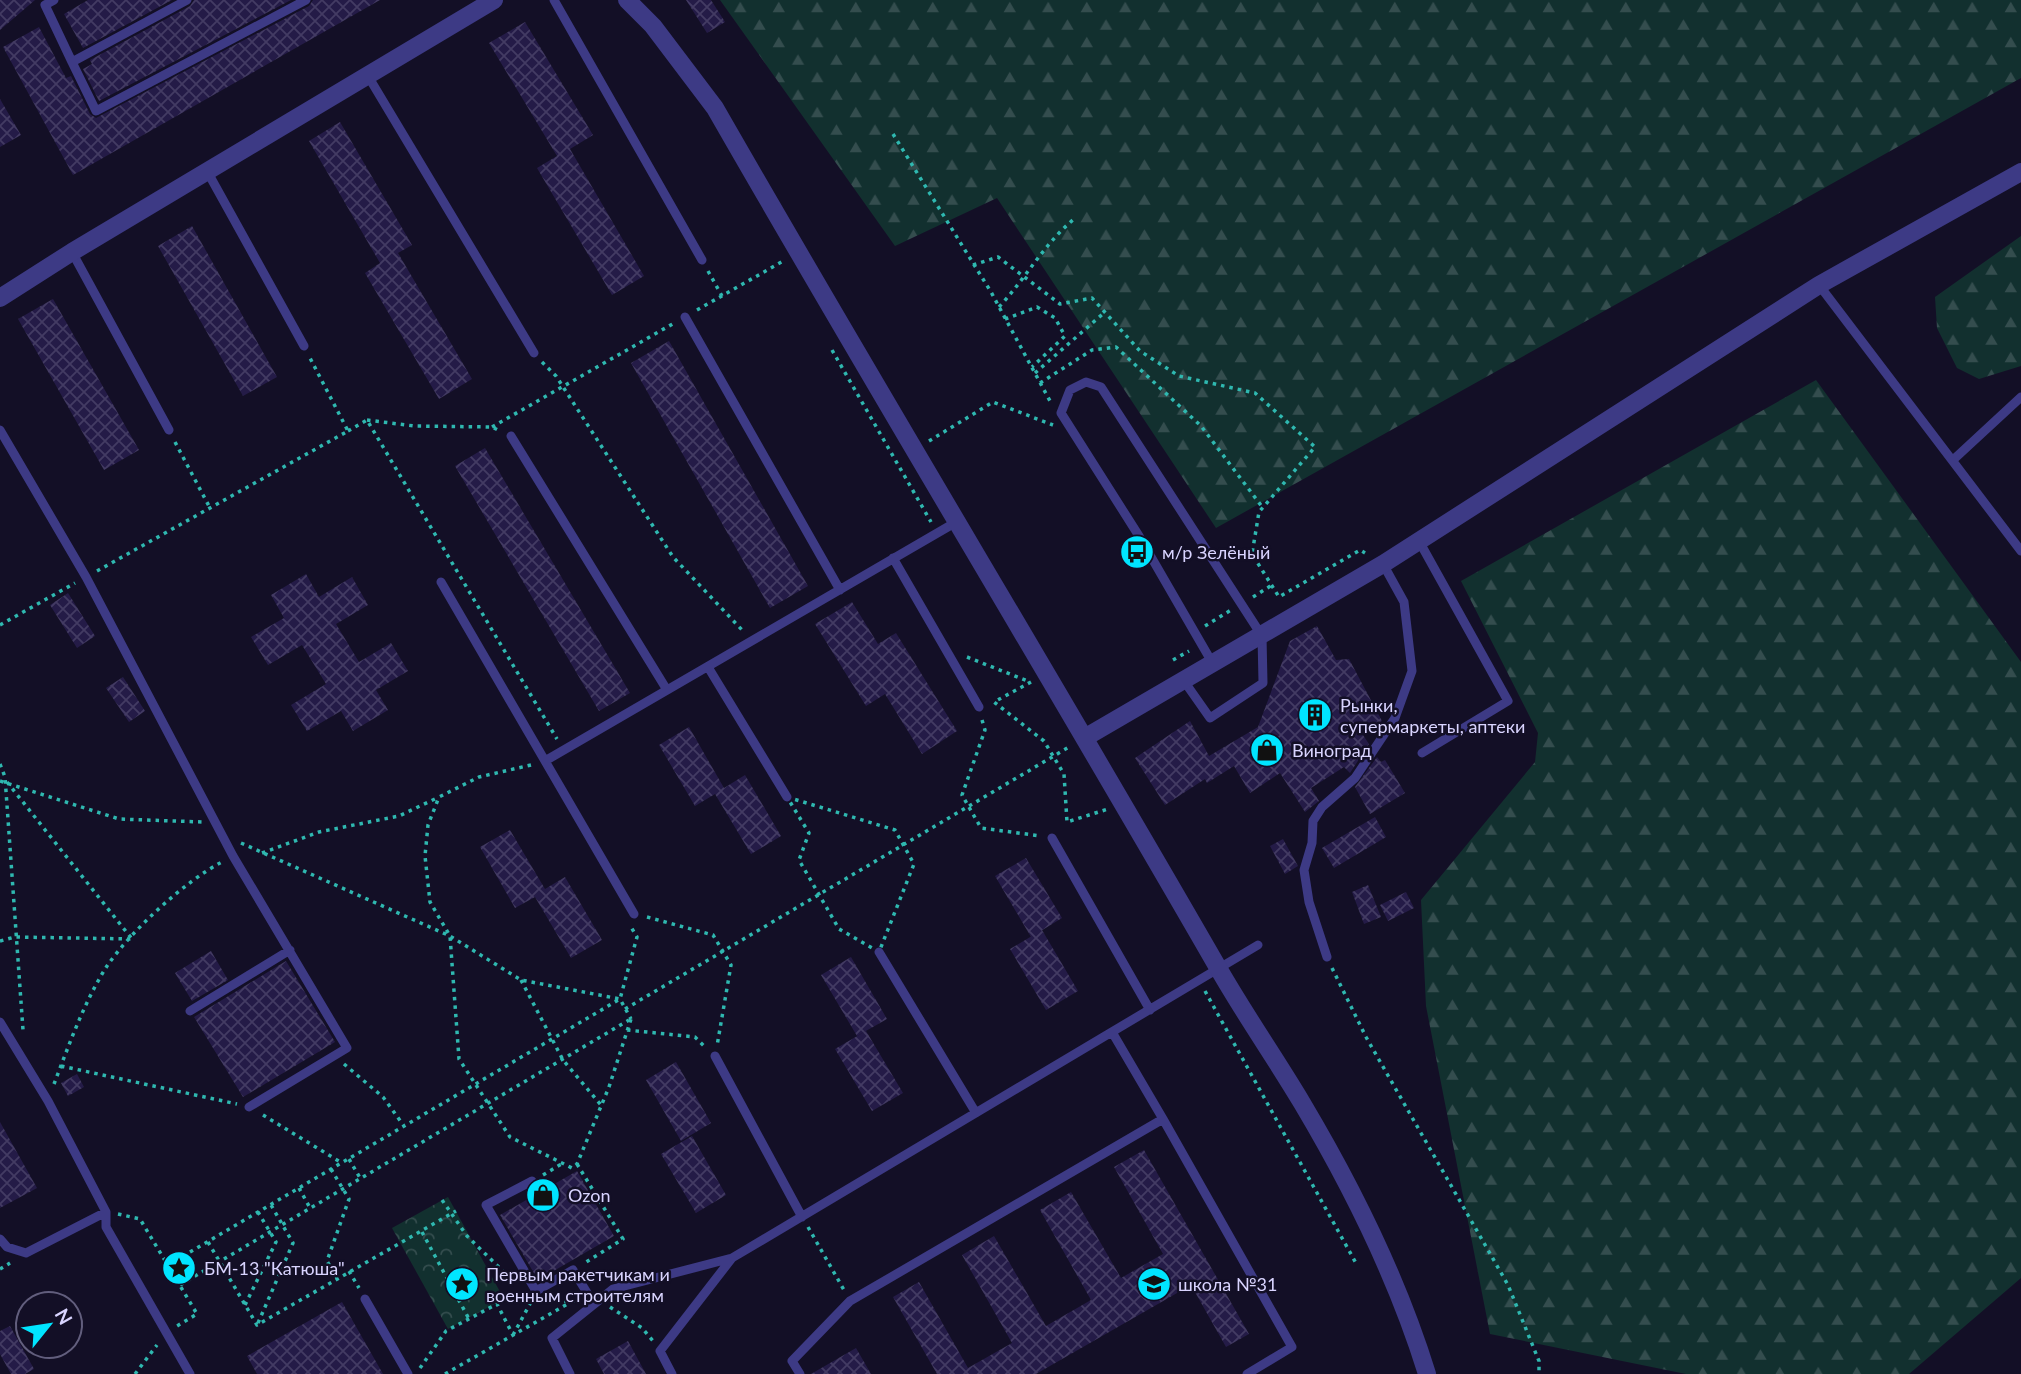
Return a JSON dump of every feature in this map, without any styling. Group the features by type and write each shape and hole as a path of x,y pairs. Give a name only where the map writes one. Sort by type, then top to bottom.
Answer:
{"street":[{"path":"0,298 72,252 494,0"},
{"path":"627,0 653,26 715,108 798,253 1048,672 1219,969 1303,1104 1363,1215 1415,1334 1427,1374"},
{"path":"1086,737 1383,564 1819,285 2021,172"}],"lane":[{"path":"54,0 45,5 96,111 306,0"},
{"path":"72,62 187,0"},
{"path":"554,0 702,260"},
{"path":"368,76 534,353"},
{"path":"207,171 304,346"},
{"path":"72,252 169,430"},
{"path":"1819,285 2021,551"},
{"path":"685,317 840,590"},
{"path":"1184,681 1210,718 1263,683 1262,636 1101,387 1086,383 1070,390 1060,413 1139,536 1213,664"},
{"path":"1953,460 2021,397"},
{"path":"0,430 86,577 233,856 347,1048 249,1107"},
{"path":"511,436 667,690"},
{"path":"545,761 958,521"},
{"path":"1419,541 1508,701 1422,753"},
{"path":"893,558 979,707"},
{"path":"1327,957 1309,902 1304,870 1312,844 1313,821 1322,807 1354,778 1395,718 1412,671 1404,602 1383,564"},
{"path":"441,582 634,914"},
{"path":"708,667 787,797"},
{"path":"1052,838 1150,1010"},
{"path":"570,1374 552,1338 612,1289 732,1258 1258,945"},
{"path":"190,1011 290,950"},
{"path":"879,952 976,1113"},
{"path":"0,1022 48,1101 106,1212 106,1227 190,1374"},
{"path":"1112,1032 1292,1347 1247,1374"},
{"path":"715,1056 802,1217"},
{"path":"800,1374 792,1361 850,1301 1163,1119"},
{"path":"532,1181 486,1205 536,1291 573,1270 594,1304"},
{"path":"0,1239 7,1247 26,1253 106,1212"},
{"path":"672,1374 660,1351 732,1258"},
{"path":"365,1299 408,1374"}],"path":[{"path":"999,307 1026,278 1052,237 1074,219"},
{"path":"492,427 798,253"},
{"path":"973,265 998,257 1060,304 1092,298 1140,351 1179,376 1255,393 1315,447 1259,512 1252,554 1279,597 1360,550 1383,564"},
{"path":"702,260 722,296"},
{"path":"1005,319 1037,307 1055,318 1065,336 1032,368"},
{"path":"1035,373 1105,312"},
{"path":"829,344 937,533"},
{"path":"304,346 348,431"},
{"path":"1040,383 1092,350 1116,347 1201,426 1263,508"},
{"path":"534,353 563,386 673,557 752,640"},
{"path":"927,442 993,402 1073,432"},
{"path":"367,420 564,751"},
{"path":"171,530 367,420 414,426 492,427 511,436"},
{"path":"169,430 210,508"},
{"path":"946,648 1030,682"},
{"path":"1048,672 994,702 979,707 985,730 962,795 968,807 981,828 1052,838 1067,822 1125,804"},
{"path":"994,702 1044,741 1063,774 1067,822"},
{"path":"625,1009 1086,737"},
{"path":"262,853 320,832 399,816 478,777 545,761"},
{"path":"0,764 25,1064"},
{"path":"3,781 91,812 120,819 182,823 215,821"},
{"path":"3,781 132,939"},
{"path":"439,797 428,825 425,856 430,902 450,936 459,1059 486,1105 510,1137 572,1167 577,1164 631,1019"},
{"path":"787,797 895,830 914,864 879,952 839,929 799,860 809,832 787,797"},
{"path":"221,832 262,853 450,936 521,980 620,999"},
{"path":"48,1101 61,1066 108,966 198,875 233,856"},
{"path":"631,1019 620,999 637,937 626,918 634,914 713,935 731,965 715,1056"},
{"path":"0,941 15,937 132,939"},
{"path":"1327,957 1373,1049 1508,1285 1539,1361 1539,1374"},
{"path":"521,980 563,1060 601,1105"},
{"path":"1203,986 1357,1265"},
{"path":"168,1265 620,999"},
{"path":"180,1285 631,1019"},
{"path":"627,1030 695,1037 715,1056"},
{"path":"335,1055 383,1097 404,1127"},
{"path":"61,1066 165,1091 249,1107 342,1163"},
{"path":"349,1159 360,1179"},
{"path":"532,1181 563,1163"},
{"path":"573,1270 623,1239 577,1164"},
{"path":"331,1169 349,1199 327,1261 337,1279"},
{"path":"299,1188 311,1208"},
{"path":"257,1325 293,1242 271,1205"},
{"path":"257,1325 456,1211"},
{"path":"106,1212 140,1219 197,1314 167,1332 137,1373"},
{"path":"245,1305 276,1242 258,1212"},
{"path":"802,1217 850,1301"},
{"path":"421,1231 469,1319"},
{"path":"208,1242 257,1325"},
{"path":"349,1272 365,1299"},
{"path":"513,1335 532,1300"},
{"path":"445,1374 573,1301"},
{"path":"416,1374 446,1331 497,1304 513,1335"}],"green space":[{"path":"720,0 2021,0 2021,78 1216,528 997,198 895,246"},
{"path":"2021,236 2021,366 1979,379 1957,368 1937,328 1935,297"},
{"path":"1816,380 2021,662 2021,1278 1909,1374 1686,1374 1490,1334 1426,1006 1421,900 1535,762 1538,733 1461,581"},
{"path":"448,1197 504,1299 448,1329 392,1228"}],"building":[{"path":"0,0 35,0 0,30"},
{"path":"88,0 172,0 83,48 64,14"},
{"path":"194,0 291,0 99,101 83,69 92,64 90,60 190,6"},
{"path":"313,0 380,0 73,175 3,47 39,27 66,78 71,76 90,114 96,118 309,6"},
{"path":"686,0 711,0 725,22 707,33"},
{"path":"525,22 593,135 570,149 644,276 612,295 537,168 557,156 489,43"},
{"path":"0,99 21,135 0,147"},
{"path":"340,122 412,245 398,253 472,379 439,399 365,273 380,263 309,141"},
{"path":"192,226 277,377 243,396 158,246"},
{"path":"53,299 139,450 104,470 18,319"},
{"path":"669,341 808,586 770,608 631,363"},
{"path":"485,448 630,693 599,711 455,466"},
{"path":"306,574 319,597 352,577 368,605 336,624 359,662 391,643 408,671 376,690 388,710 353,731 341,711 307,731 291,705 326,684 302,645 268,665 251,637 284,618 271,595"},
{"path":"68,593 95,636 77,648 50,605"},
{"path":"852,602 878,644 896,633 957,731 922,754 885,694 866,706 815,624"},
{"name":"Рынки, супермаркеты, аптеки","path":"1317,626 1336,660 1349,659 1382,721 1363,735 1369,744 1350,773 1344,767 1311,788 1319,801 1305,812 1280,773 1250,793 1234,766 1207,783 1205,779 1165,805 1135,758 1190,721 1209,756 1258,727 1290,641"},
{"path":"123,677 145,711 129,722 106,688"},
{"path":"689,727 724,788 745,775 781,836 751,854 715,794 695,806 659,745"},
{"path":"1377,757 1381,762 1385,760 1405,793 1370,814 1355,787"},
{"path":"1375,817 1386,837 1334,868 1322,848"},
{"path":"510,830 545,889 565,877 602,940 571,958 535,897 515,908 480,847"},
{"path":"1283,839 1298,866 1285,874 1270,846"},
{"path":"1026,858 1062,918 1031,937 995,876"},
{"path":"1368,885 1381,917 1364,924 1352,892"},
{"path":"1406,892 1414,908 1388,921 1380,905"},
{"path":"1042,930 1078,991 1046,1010 1010,949"},
{"path":"211,951 228,980 192,1001 175,973"},
{"path":"851,957 887,1019 857,1036 821,975"},
{"path":"286,961 335,1042 243,1097 194,1017"},
{"path":"866,1031 903,1093 872,1111 835,1049"},
{"path":"676,1062 711,1123 681,1141 646,1080"},
{"path":"77,1074 84,1087 68,1096 61,1083"},
{"path":"0,1122 37,1188 0,1208"},
{"path":"692,1136 726,1195 696,1213 661,1154"},
{"path":"1144,1150 1249,1334 1226,1347 1191,1285 1036,1374 937,1374 893,1297 919,1282 968,1368 1012,1343 962,1255 994,1236 1046,1326 1091,1300 1040,1210 1071,1192 1121,1278 1163,1254 1114,1167"},
{"path":"577,1171 614,1236 538,1280 500,1215"},
{"path":"342,1302 383,1374 257,1374 247,1356"},
{"path":"10,1326 14,1333 14,1360 29,1360 34,1369 25,1374 11,1374 0,1354 0,1331"},
{"path":"628,1341 646,1374 604,1374 596,1359"},
{"path":"856,1348 871,1374 811,1374"}],"place":[{"name":"м/р Зелёный","path":"1137,552"},
{"name":"Рынки, супермаркеты, аптеки","path":"1315,715"},
{"name":"Виноград","path":"1267,750"},
{"name":"Ozon","path":"543,1195"},
{"name":"БМ-13 \"Катюша\"","path":"179,1268"},
{"name":"Первым ракетчикам и военным строителям","path":"462,1284"},
{"name":"школа №31","path":"1154,1284"}]}
